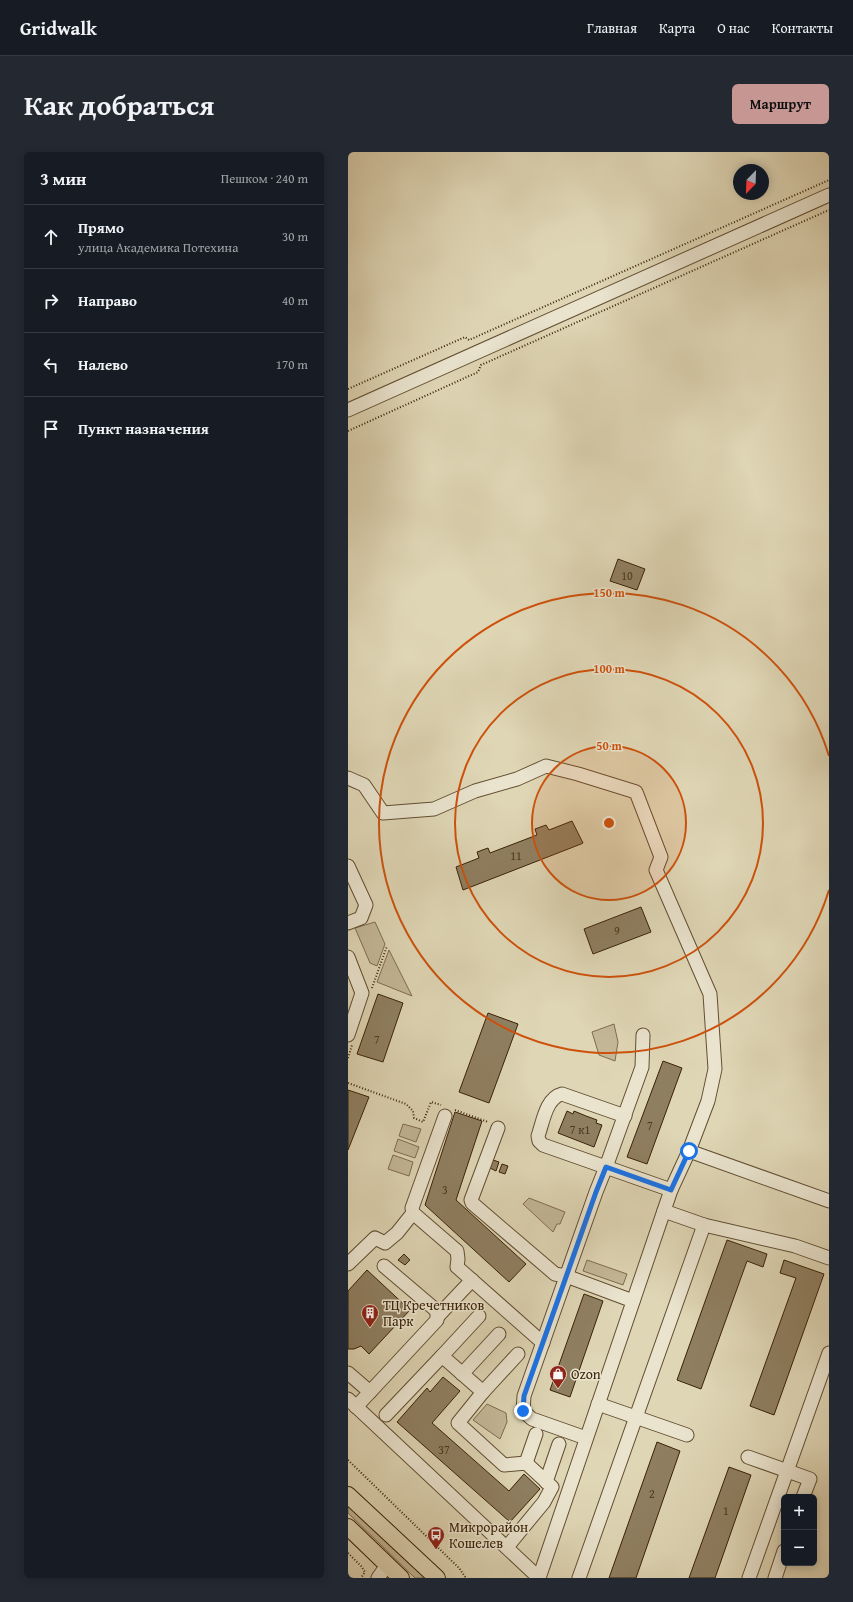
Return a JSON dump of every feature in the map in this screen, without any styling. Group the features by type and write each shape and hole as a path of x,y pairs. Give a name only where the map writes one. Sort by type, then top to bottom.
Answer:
{"main road":[{"path":"348,1495 437,1578"},
{"path":"348,1527 383,1572 401,1578"}],"street":[{"path":"348,410 829,195"},
{"path":"348,778 364,785 383,813 434,810 475,791 518,779 546,766 636,792 661,857 656,870 710,994 715,1069 708,1101 689,1151 671,1190 539,1578 352,1403 370,1392 472,1280"},
{"path":"348,866 366,905 361,918 348,923"},
{"path":"348,957 362,993 352,1011 348,1035"},
{"path":"586,1438 532,1419 523,1411 524,1396 642,1067 643,1035"},
{"path":"625,1116 562,1094 551,1100 538,1136 539,1141 543,1145 671,1190"},
{"path":"348,1264 375,1238 385,1243 397,1233 412,1214 412,1208 448,1111"},
{"path":"494,1126 471,1200 472,1203 555,1274 566,1276 633,1301"},
{"path":"689,1151 829,1201"},
{"path":"664,1211 704,1225 795,1246 829,1258"},
{"path":"412,1214 457,1251 457,1267 543,1343"},
{"path":"579,1578 704,1225"},
{"path":"384,1266 437,1312 438,1316"},
{"path":"386,1415 478,1316"},
{"path":"462,1374 498,1334"},
{"path":"749,1578 829,1353"},
{"path":"507,1547 544,1502 552,1487 526,1463 504,1465 458,1423 483,1392 518,1354"},
{"path":"442,1356 483,1392"},
{"path":"348,1373 370,1392"},
{"path":"598,1404 686,1435"},
{"path":"526,1463 536,1434"},
{"path":"546,1482 559,1444"},
{"path":"748,1457 810,1479 804,1494"},
{"path":"775,1578 781,1560"}],"path":[{"path":"348,389 465,337 470,340 829,180"},
{"path":"348,431 478,372 481,365 829,210"},
{"path":"348,1083 406,1104 413,1111 414,1118 422,1122 431,1102 448,1111 494,1126"},
{"path":"348,1460 459,1568 466,1578"},
{"path":"348,1553 365,1572 361,1578"}],"shaded area":[{"path":"375,922 385,944 377,966 370,963 355,928"},
{"path":"389,950 412,996 377,982"},
{"path":"614,1024 618,1042 615,1061 599,1055 592,1032"},
{"path":"403,1124 421,1129 416,1142 399,1136"},
{"path":"398,1139 419,1147 415,1158 394,1151"},
{"path":"393,1155 413,1162 409,1176 388,1169"},
{"path":"529,1198 565,1212 560,1224 557,1224 553,1232 523,1204"},
{"path":"587,1260 627,1274 623,1285 583,1271"},
{"path":"487,1404 506,1413 507,1422 500,1439 473,1420"},
{"path":"348,1504 425,1578 415,1578 348,1513"}],"building":[{"path":"618,559 645,569 637,590 610,581"},
{"path":"572,821 583,843 463,890 456,867 479,858 477,852 488,848 490,853 537,835 535,829 546,825 549,830"},
{"path":"641,907 651,932 593,954 584,929"},
{"path":"378,994 403,1003 383,1062 357,1054"},
{"path":"488,1013 518,1024 489,1103 459,1092"},
{"path":"663,1061 682,1068 647,1164 627,1157"},
{"path":"348,1090 369,1097 348,1150"},
{"path":"567,1111 573,1114 574,1111 597,1120 596,1123 602,1125 594,1147 558,1133"},
{"path":"455,1112 482,1121 456,1200 526,1264 509,1282 425,1205"},
{"path":"493,1160 499,1162 496,1171 490,1168"},
{"path":"502,1164 508,1166 505,1174 499,1172"},
{"path":"727,1240 767,1254 763,1267 747,1261 701,1389 677,1380"},
{"path":"404,1254 410,1260 405,1265 398,1260"},
{"path":"784,1260 824,1274 774,1415 750,1406 796,1278 780,1273"},
{"name":"ТЦ Кречетников Парк","path":"367,1270 410,1310 369,1354 361,1346 354,1349 348,1349 348,1291"},
{"path":"584,1294 603,1301 570,1397 550,1390"},
{"path":"443,1377 460,1391 432,1423 509,1491 524,1474 540,1489 510,1522 397,1422 427,1388 430,1392"},
{"path":"657,1442 680,1451 636,1578 609,1578"},
{"path":"729,1467 751,1475 715,1578 689,1578"}],"place":[{"name":"ТЦ Кречетников Парк","path":"370,1328"},
{"name":"Ozon","path":"558,1389"},
{"name":"Микрорайон Кошелев","path":"436,1550"}],"route":[{"path":"523,1411 524,1396 606,1167 671,1190 689,1151"}]}
